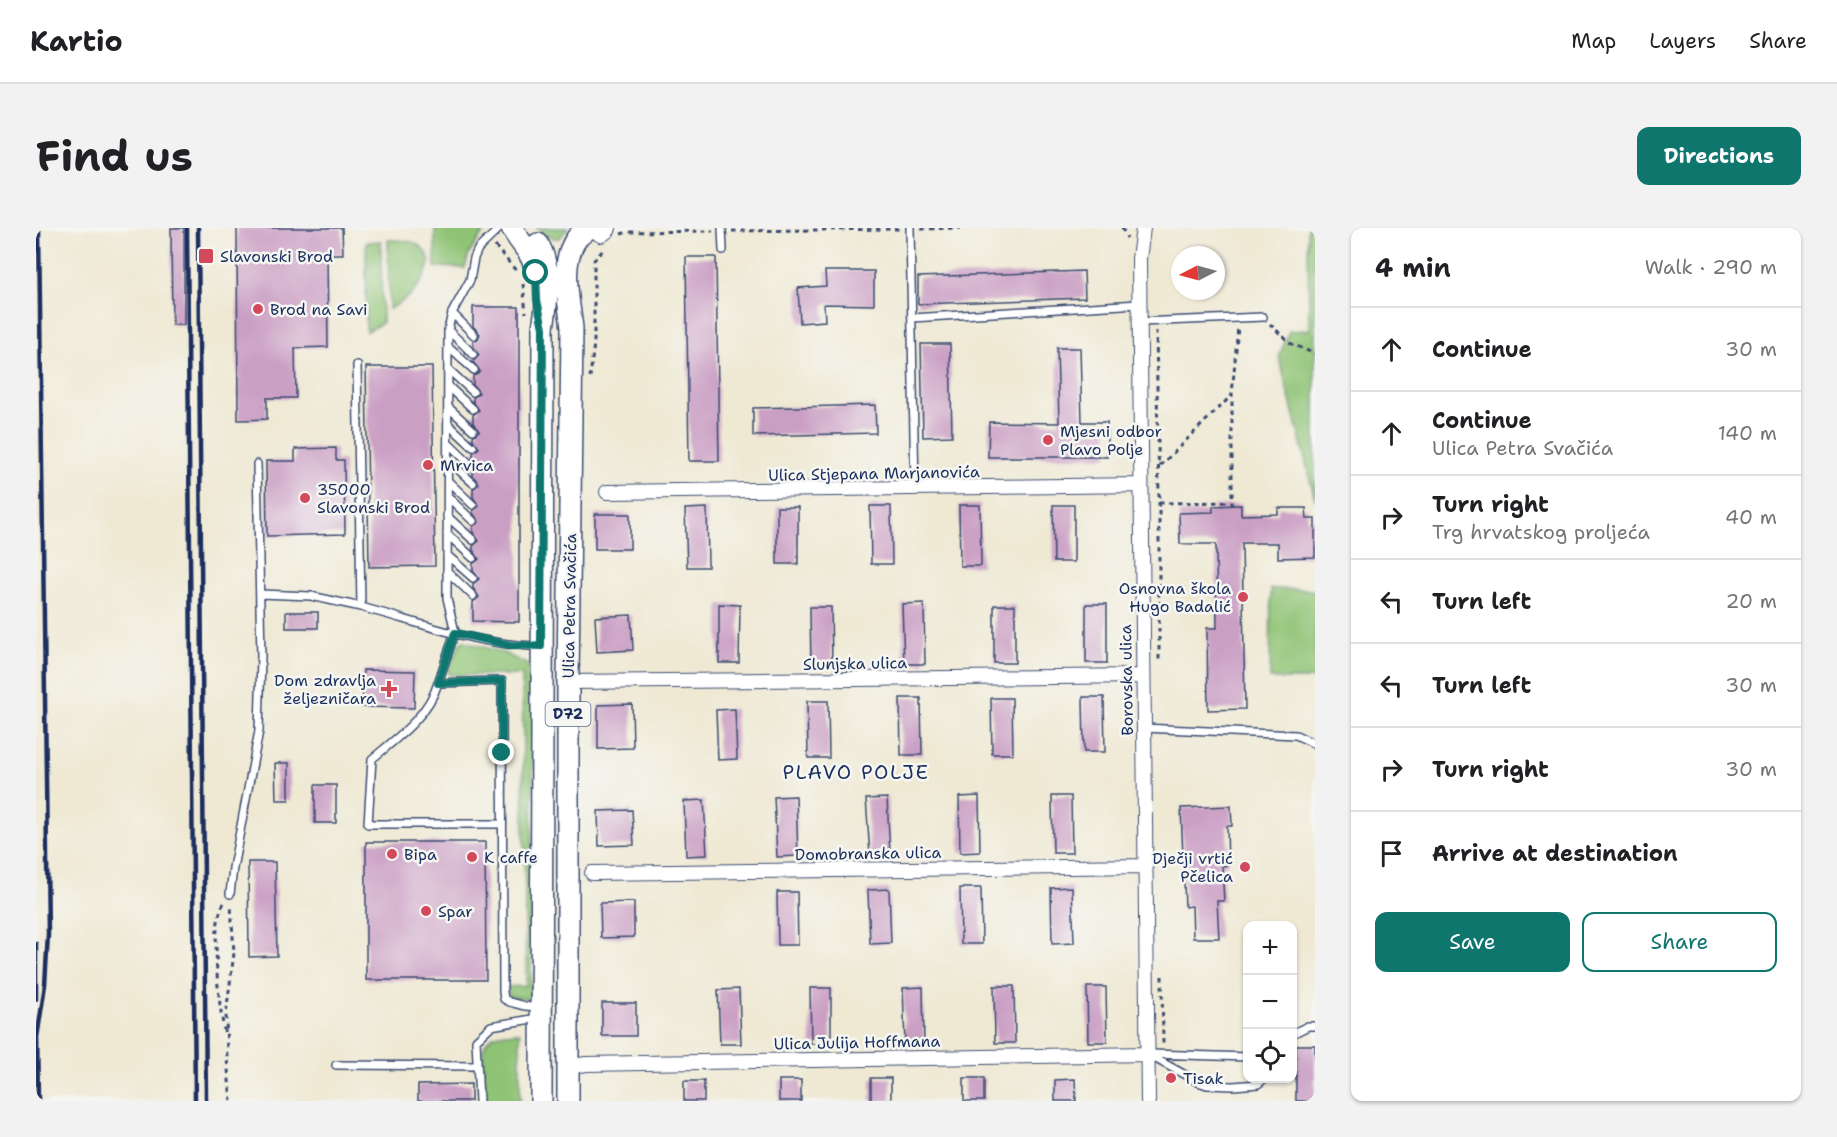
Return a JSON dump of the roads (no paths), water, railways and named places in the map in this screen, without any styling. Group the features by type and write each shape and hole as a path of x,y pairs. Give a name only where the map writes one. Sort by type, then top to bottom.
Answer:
{"main road":[{"name":"D72","path":"512,228 535,266 537,300 543,328"},
{"name":"D72","path":"531,236 543,253 547,295 543,328"},
{"name":"D72","path":"531,236 553,251 592,236"},
{"name":"Ulica Petra Svačića","path":"568,1101 568,682 572,328 567,281 592,236"},
{"name":"Ulica Petra Svačića","path":"541,1101 543,328"}],"street":[{"name":"Borovska ulica","path":"1132,228 1139,259"},
{"name":"Borovska ulica","path":"1143,228 1139,259 1139,322 1148,1101"},
{"name":"Ulica Stjepana Marjanovića","path":"607,492 1141,485"},
{"name":"Slunjska ulica","path":"568,682 1143,676"},
{"name":"Domobranska ulica","path":"592,873 1145,867"},
{"name":"Ulica Julija Hoffmana","path":"568,1067 586,1064 1147,1054"}],"lane":[{"path":"500,228 478,249 470,280 452,313 448,330 447,598 455,633 436,690 416,719 396,740 372,759 368,824 502,824"},
{"path":"906,229 912,318 915,489"},
{"path":"723,230 723,250"},
{"path":"912,318 1139,304"},
{"path":"452,313 474,335"},
{"path":"1139,322 1263,317"},
{"path":"448,330 473,354"},
{"path":"448,347 474,370"},
{"path":"357,365 361,608"},
{"path":"448,369 474,392"},
{"path":"448,386 473,409"},
{"path":"448,407 473,430"},
{"path":"448,424 473,447"},
{"path":"448,443 473,466"},
{"path":"448,460 473,483"},
{"path":"230,894 259,731 261,657 257,464"},
{"path":"448,481 473,505"},
{"path":"448,497 473,521"},
{"path":"447,516 473,540"},
{"path":"447,534 473,558"},
{"path":"447,555 473,578"},
{"path":"447,572 473,596"},
{"path":"260,594 311,596 510,645 541,646"},
{"path":"438,683 502,681 504,999 541,1012"},
{"path":"1143,728 1296,735 1315,744"},
{"path":"479,1101 476,1041 491,1026 541,1012"},
{"path":"1297,1032 1308,1026 1315,1026"},
{"path":"1147,1054 1243,1058"},
{"path":"1147,1054 1207,1085 1233,1086 1259,1083"},
{"path":"336,1065 477,1066"}],"railway":[{"path":"37,1038 45,985 48,934 39,228"},
{"path":"187,228 195,1101"},
{"path":"198,228 206,1101"},
{"path":"36,944 36,999"},
{"path":"37,1029 38,1101"}],"place":[{"name":"Slavonski Brod","path":"206,256"},
{"name":"Brod na Savi","path":"258,309"},
{"name":"Mjesni odbor Plavo Polje","path":"1048,440"},
{"name":"Mrvica","path":"428,465"},
{"name":"35000 Slavonski Brod","path":"305,498"},
{"name":"Osnovna škola Hugo Badalić","path":"1243,597"},
{"name":"Dom zdravlja željezničara","path":"389,689"},
{"name":"Bipa","path":"392,854"},
{"name":"K caffe","path":"472,857"},
{"name":"Dječji vrtić Pčelica","path":"1245,867"},
{"name":"Spar","path":"426,911"},
{"name":"Tisak","path":"1171,1078"}],"district":[{"name":"PLAVO POLJE","path":"856,772"}]}
